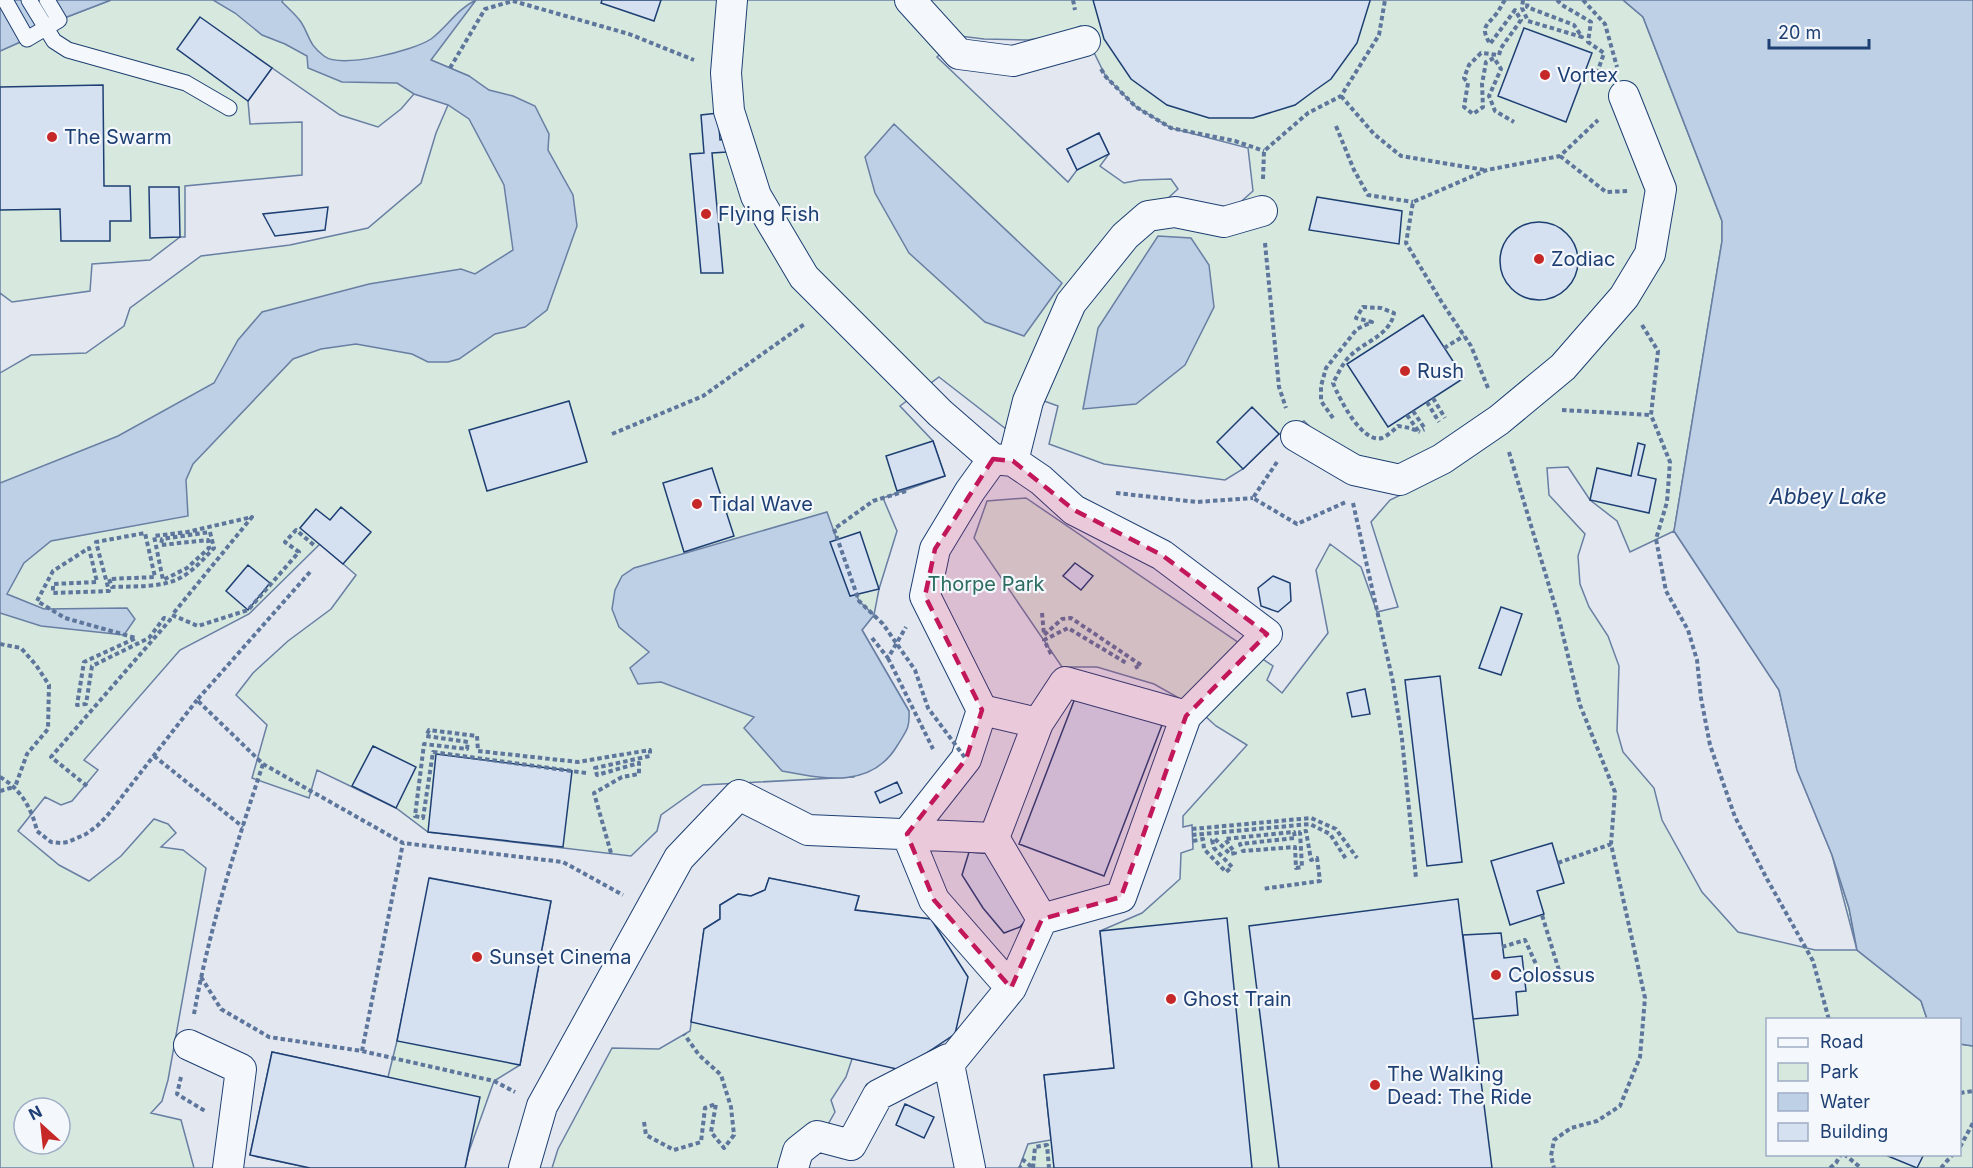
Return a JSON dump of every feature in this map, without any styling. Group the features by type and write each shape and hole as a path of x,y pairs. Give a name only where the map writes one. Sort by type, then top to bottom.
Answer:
{"street":[{"path":"732,0 726,73 729,111 756,196 804,277 940,413 1003,460 1041,480 1074,510 1162,555 1267,634 1186,716 1120,897 1042,919"},
{"path":"910,0 958,54 1013,60 1085,41"},
{"path":"1296,436 1354,470 1400,480 1442,459 1507,414 1563,367 1624,297 1650,254 1661,189 1624,96"},
{"path":"907,834 960,766 982,710 925,596 935,549 970,491 1003,460 1071,303 1125,236 1148,216 1175,212 1224,222 1262,211"},
{"path":"994,838 1038,723 1065,682 1186,716"},
{"path":"982,710 1038,723"},
{"path":"524,1168 542,1106 679,858 739,795 808,830 994,838"},
{"path":"907,834 934,900 1011,988"},
{"path":"994,838 1042,919"},
{"path":"949,1064 1011,988 1042,919"},
{"path":"189,1045 241,1069 228,1168"},
{"path":"793,1168 798,1151 817,1136 851,1145 878,1095 948,1059 970,1168"}],"lane":[{"path":"5,0 27,39 59,20 47,0"},
{"path":"29,0 54,40 68,50 186,83 229,108"}],"path":[{"path":"1073,0 1085,41 1106,77 1136,107 1171,128 1235,141 1264,151"},
{"path":"1253,498 1296,436 1279,387 1262,211 1264,151 1308,112 1341,96 1379,35 1385,0"},
{"path":"1505,0 1485,26 1484,33 1490,44 1515,10 1521,20 1499,55 1481,53 1468,65 1464,78 1468,83 1464,107 1473,114 1483,107 1482,84 1486,62 1494,58 1501,69 1490,96 1495,111 1514,122"},
{"path":"1523,0 1522,8 1528,21 1582,38 1574,25 1527,7 1528,0"},
{"path":"1557,0 1591,22 1588,42 1604,53 1593,85 1624,96"},
{"path":"1583,0 1605,24 1624,96"},
{"path":"450,68 485,9 513,1 629,34 726,73"},
{"path":"1341,96 1374,134 1401,156 1487,171"},
{"path":"1336,126 1354,170 1368,195 1413,202 1487,171 1560,156 1624,96"},
{"path":"1560,156 1606,192 1661,189"},
{"path":"1413,202 1406,243 1471,346 1485,378 1507,414 1580,705 1615,792 1611,844 1645,998 1640,1057 1620,1106 1597,1120 1571,1128 1554,1140 1551,1156 1554,1168"},
{"path":"1624,297 1658,351 1651,415 1670,462 1666,502 1656,539 1666,591 1688,630 1697,660 1710,745 1735,817 1814,961 1828,1018"},
{"path":"612,434 703,396 810,320 829,302"},
{"path":"1337,423 1321,401 1321,386 1326,368 1357,329 1372,322 1356,318 1363,307 1381,308 1394,313 1392,323 1380,335 1349,356 1333,383 1340,400 1357,424 1374,438 1383,438 1398,426 1420,432 1446,418 1433,398"},
{"path":"1444,348 1464,336"},
{"path":"1427,402 1440,422"},
{"path":"1413,411 1425,429"},
{"path":"1507,414 1651,415"},
{"path":"1407,415 1420,432"},
{"path":"906,491 873,501 834,529 859,601 883,624 915,670 928,708 960,766"},
{"path":"1114,492 1197,502 1253,498 1297,524 1352,500 1392,682 1402,739 1416,878"},
{"path":"87,786 51,757 170,620 164,618 149,638 93,666 86,704 77,705 84,662 136,638 65,618 37,601 53,570 89,548 98,582 53,584 53,593 109,591 96,542 146,533 155,577 109,579 112,587 160,584 178,579 196,567 214,548 210,532 162,539 160,545 208,540 209,548 188,568 163,580 154,536 187,532 252,517 172,615 198,626 248,610 298,552 285,542 296,530 315,546"},
{"path":"0,777 15,787 33,813 37,831 51,842 68,842 86,834 107,816 197,700 310,572"},
{"path":"888,658 925,596"},
{"path":"1042,613 1044,635 1062,619 1071,618 1141,664 1135,669 1068,628 1044,640 1052,657"},
{"path":"872,638 888,658 935,754 960,766"},
{"path":"0,645 21,648 49,685 48,729 27,754 15,787"},
{"path":"197,700 263,764 403,843 563,862 650,911"},
{"path":"586,773 433,752 423,818 415,816 424,744 467,749 468,742 426,736 429,730 477,736 478,751 578,762 650,750 650,756 594,768 597,775 639,763 639,774 622,777 594,793 611,853"},
{"path":"154,756 243,826"},
{"path":"233,1127 177,1094 189,1045 201,976 224,889 263,764"},
{"path":"0,791 15,787"},
{"path":"1192,829 1311,818 1336,829 1357,858"},
{"path":"1262,890 1320,881 1317,858 1311,860 1306,831 1300,832 1302,867 1296,868 1295,847 1243,851 1240,844 1295,838 1294,832 1225,839 1235,853 1230,854 1215,839 1212,840 1214,848 1232,867 1226,872 1204,849 1203,839 1192,838 1310,824 1329,834 1346,859"},
{"path":"362,1051 403,843"},
{"path":"1558,863 1611,844"},
{"path":"1502,947 1526,940 1541,975 1561,977 1542,915"},
{"path":"201,976 221,1009 269,1037 362,1051 494,1081 542,1106"},
{"path":"644,1122 646,1135 674,1150 702,1142 705,1108 716,1104 711,1132 724,1148 734,1135 731,1107 721,1075 699,1055 684,1034"},
{"path":"1961,1144 1973,1123"},
{"path":"1033,1168 1035,1147 1047,1145 1049,1168"},
{"path":"1830,1168 1841,1156"},
{"path":"1843,1156 1861,1168"},
{"path":"1941,1168 1952,1156"},
{"path":"1022,1159 1033,1168"}],"highlighted area":[{"path":"993,459 1013,461 1074,510 1162,555 1267,634 1186,716 1121,897 1042,919 1011,988 934,900 907,834 966,759 982,710 925,596 935,549"}],"green space":[{"name":"Thorpe Park","path":"111,0 1623,0 1643,17 1722,221 1722,241 1674,531 1779,690 1797,770 1832,855 1849,908 1857,950 1921,1001 1927,1018 1766,1018 1766,1156 1961,1156 1961,1044 1973,1046 1973,1168 0,1168 0,51 27,39 59,20"}],"shaded area":[{"path":"1081,26 1106,77 1136,107 1171,128 1248,148 1253,191 1236,206 1217,210 1167,199 1178,189 1171,179 1124,183 1100,166 1109,154 1099,133 1067,149 1077,170 1068,182 937,57 960,36 1028,40 1059,35"},
{"path":"431,60 469,76 448,105 436,133 421,183 368,228 290,245 201,256 130,308 124,326 86,353 31,355 0,373 0,293 12,302 90,291 92,264 150,260 180,237 185,237 185,186 302,175 302,122 250,124 248,101 272,68 340,115 378,127 401,109 414,94 417,83"},
{"path":"939,377 1015,436 1030,396 1058,406 1049,444 1104,464 1225,480 1243,469 1279,434 1304,421 1354,470 1430,481 1390,500 1371,522 1398,607 1377,612 1361,567 1330,544 1316,570 1328,633 1282,693 1267,680 1273,666 1026,498 987,501 974,538 1062,667 1097,667 1154,684 1195,707 1216,726 1247,745 1183,816 1183,827 1192,825 1193,849 1181,853 1180,879 1142,913 1100,931 1114,1068 1044,1075 1051,1140 1028,1144 1019,1168 783,1168 827,1126 835,1112 831,1100 846,1077 852,1059 931,919 855,910 859,896 769,878 765,890 751,896 738,894 720,905 720,919 704,929 690,1031 659,1049 612,1048 558,1149 552,1168 465,1168 494,1081 520,1065 551,901 430,878 388,1077 272,1052 250,1155 310,1168 194,1168 181,1120 151,1113 162,1101 168,1080 206,868 183,850 161,847 176,833 168,824 154,819 121,856 89,881 59,865 18,831 45,797 61,805 72,801 98,770 84,760 180,650 249,614 320,544 356,575 331,609 288,641 253,673 236,695 267,725 252,778 309,798 317,770 396,808 428,832 631,856 657,831 661,815 703,785 854,777 909,711 862,630 874,615 879,589 897,531 883,498 945,476 933,441 900,406"},
{"path":"1568,467 1590,500 1617,521 1630,552 1674,531 1779,690 1797,770 1832,855 1857,950 1815,950 1738,932 1702,892 1662,820 1654,788 1623,752 1617,731 1619,666 1608,636 1589,607 1580,584 1578,556 1585,534 1549,495 1547,468"}],"water":[{"path":"0,0 111,0 59,20 27,39 0,51"},
{"path":"213,0 283,0 282,2 301,22 312,44 319,52 324,56 345,61 377,57 422,44 437,34 463,8 476,0 431,60 469,76 489,90 513,96 535,106 549,134 548,150 573,195 577,226 547,310 525,327 495,334 459,359 448,362 428,362 412,354 356,344 321,349 293,359 193,464 186,480 188,516 51,541 24,563 7,594 44,609 127,608 135,619 124,635 41,626 0,613 0,483 118,436 214,383 238,340 262,312 369,284 461,269 475,274 513,250 504,185 469,119 448,105 414,94 397,83 342,82 308,68 307,56 262,35 235,13"},
{"name":"Abbey Lake","path":"1623,0 1973,0 1973,1046 1961,1044 1961,1018 1927,1018 1921,1001 1857,950 1849,908 1832,855 1797,770 1779,690 1674,531 1722,241 1722,221 1643,17"},
{"path":"894,124 1062,283 1024,336 985,322 909,253 875,193 865,157"},
{"path":"1158,236 1191,238 1209,265 1214,307 1185,365 1136,404 1083,409 1098,328"},
{"path":"827,512 859,601 874,615 862,630 909,711 907,730 886,760 874,769 846,778 814,777 782,771 744,728 754,717 661,682 638,684 630,668 649,652 619,627 612,609 615,590 622,576 634,568"}],"building":[{"path":"602,0 661,0 654,21 601,3"},
{"path":"1093,0 1370,1 1357,43 1331,79 1295,105 1253,118 1209,118 1167,105 1131,79 1104,39"},
{"path":"200,17 272,68 248,101 177,49"},
{"name":"Vortex","path":"1524,28 1592,53 1566,122 1498,96"},
{"name":"The Swarm","path":"103,85 104,186 130,186 131,221 110,221 110,241 61,241 60,209 0,210 0,87"},
{"name":"Flying Fish","path":"718,113 720,140 726,139 727,152 712,153 723,273 701,273 690,154 704,153 701,115"},
{"path":"1099,133 1109,154 1077,170 1067,149"},
{"path":"149,187 179,187 180,237 150,238"},
{"path":"1317,197 1402,211 1399,244 1309,230"},
{"path":"328,207 325,230 275,236 263,214"},
{"name":"Zodiac","path":"1539,222 1554,225 1567,233 1575,246 1578,261 1575,276 1567,289 1554,297 1539,300 1524,297 1511,289 1503,276 1500,261 1503,246 1511,233 1524,225"},
{"name":"Rush","path":"1423,315 1464,378 1388,427 1347,364"},
{"path":"569,401 587,462 487,491 469,430"},
{"path":"1252,407 1279,434 1243,469 1217,442"},
{"path":"933,441 945,476 897,491 886,456"},
{"path":"1638,443 1645,445 1638,475 1656,479 1649,513 1590,500 1597,468 1631,476"},
{"name":"Tidal Wave","path":"712,468 734,536 684,552 663,483"},
{"path":"341,507 371,532 343,564 300,528 316,509 330,520"},
{"path":"860,532 879,589 850,596 830,542"},
{"path":"1075,563 1093,576 1081,590 1063,576"},
{"path":"248,565 270,583 248,610 226,591"},
{"path":"1273,576 1290,583 1291,601 1278,612 1261,606 1258,588"},
{"path":"1501,607 1522,614 1501,675 1479,668"},
{"path":"1440,676 1462,862 1427,866 1405,680"},
{"path":"1365,689 1370,714 1352,717 1347,693"},
{"path":"1077,693 1162,725 1104,876 1019,844"},
{"path":"373,746 416,767 396,808 352,786"},
{"path":"436,754 572,771 563,847 428,832"},
{"path":"897,782 902,793 880,803 875,792"},
{"path":"1552,843 1564,883 1537,891 1544,914 1510,925 1491,861"},
{"path":"969,852 994,854 1031,914 1020,927 1004,933 983,908 962,875"},
{"name":"Sunset Cinema","path":"429,878 551,901 520,1065 397,1041"},
{"path":"769,878 859,896 855,910 931,919 968,977 955,1034 901,1070 691,1022 704,929 720,919 720,905 738,894 751,896 765,890"},
{"name":"The Walking Dead: The Ride","path":"1458,899 1492,1168 1279,1168 1249,926"},
{"name":"Ghost Train","path":"1227,918 1252,1168 1054,1168 1044,1075 1114,1068 1100,931"},
{"name":"Colossus","path":"1501,933 1504,958 1522,956 1526,991 1516,992 1518,1015 1473,1019 1463,935"},
{"path":"272,1052 480,1097 465,1168 310,1168 250,1155"},
{"path":"905,1104 934,1117 924,1138 896,1125"},
{"path":"1888,1156 1923,1156 1917,1168"}],"place":[{"name":"Vortex","path":"1545,75"},
{"name":"The Swarm","path":"52,137"},
{"name":"Flying Fish","path":"706,214"},
{"name":"Zodiac","path":"1539,259"},
{"name":"Rush","path":"1405,371"},
{"name":"Tidal Wave","path":"697,504"},
{"name":"Sunset Cinema","path":"477,957"},
{"name":"Colossus","path":"1496,975"},
{"name":"Ghost Train","path":"1171,999"},
{"name":"The Walking Dead: The Ride","path":"1375,1085"}]}
